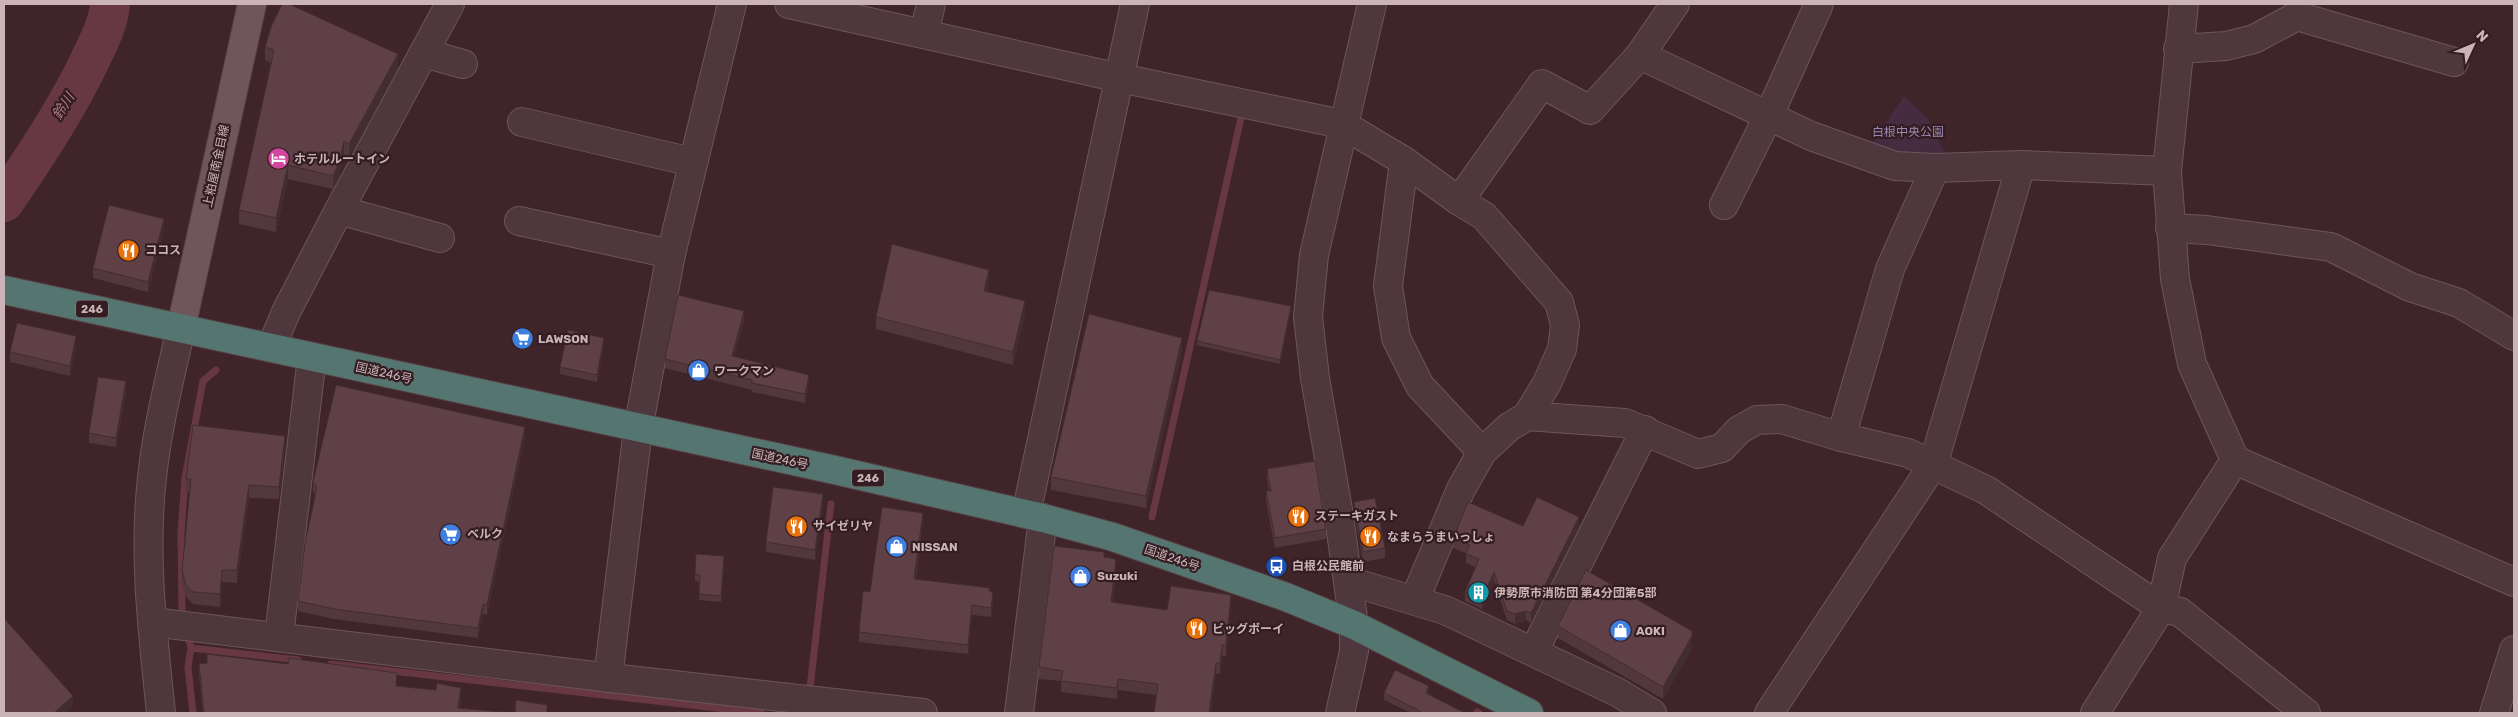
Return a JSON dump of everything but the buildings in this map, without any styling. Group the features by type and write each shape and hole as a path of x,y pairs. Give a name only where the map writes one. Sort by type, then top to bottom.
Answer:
{"highway":[{"name":"国道246号","path":"4,290 638,429 835,470 1035,516 1113,537 1286,598 1354,625 1528,713"}],"main road":[{"name":"上粕屋南金目線","path":"180,328 252,4"}],"street":[{"path":"271,348 286,312 339,210 450,4"},
{"path":"608,678 638,429 670,254 732,4"},
{"path":"789,4 1120,78 1342,124 1404,161 1459,201 1484,216 1559,302 1565,325 1562,349 1547,383 1527,416 1509,427 1482,452 1461,488 1415,600"},
{"path":"924,34 931,4"},
{"path":"1019,713 1035,516 1135,4"},
{"path":"1340,713 1354,651 1354,625 1349,581 1315,378 1308,317 1314,256 1342,124 1372,4"},
{"path":"1459,201 1542,84 1590,110 1640,55 1675,4"},
{"path":"1724,205 1819,4"},
{"path":"2184,4 2167,171 2175,279 2192,364 2235,460 2514,582"},
{"path":"2178,49 2226,46 2254,39 2297,16 2454,62"},
{"path":"424,53 463,64"},
{"path":"1640,55 1811,136 1895,166 1935,168 2021,165 2167,171"},
{"path":"522,122 692,162"},
{"path":"1404,161 1388,286 1396,338 1420,386 1482,452"},
{"path":"1769,713 1933,465 2021,165"},
{"path":"1841,437 1890,269 1935,168"},
{"path":"339,210 440,238"},
{"path":"519,221 670,254"},
{"path":"2170,228 2207,230 2331,247 2410,287 2459,303 2514,336"},
{"path":"161,713 152,622 148,550 152,478 180,328"},
{"path":"278,636 312,357"},
{"path":"1527,416 1626,423 1698,454 1722,448 1739,430 1757,420 1782,419 1841,437 1908,453 1986,490 2161,608 2180,612 2306,713"},
{"path":"1534,651 1645,430"},
{"path":"2095,713 2161,608 2172,558 2235,460"},
{"path":"1349,581 1445,610 1617,692 1652,713"},
{"path":"152,622 608,678 923,713"},
{"path":"2494,713 2514,650"}],"green space":[{"name":"白根中央公園","path":"1904,96 1928,119 1944,152 1951,160 1896,154 1870,147"}],"waterway":[{"name":"鈴川","path":"4,202 72,95 103,31 108,18 110,4"},
{"path":"1152,517 1241,118"},
{"path":"182,615 181,533 185,478 203,381 216,370"},
{"path":"810,688 831,504"},
{"path":"189,641 191,648 188,667 193,713"},
{"path":"191,648 298,660"},
{"path":"331,664 761,713"}],"place":[{"name":"ホテルルートイン","path":"278,159"},
{"name":"ココス","path":"129,250"},
{"name":"LAWSON","path":"522,339"},
{"name":"ワークマン","path":"698,371"},
{"name":"ステーキガスト","path":"1299,516"},
{"name":"サイゼリヤ","path":"797,526"},
{"name":"ベルク","path":"451,534"},
{"name":"なまらうまいっしょ","path":"1371,537"},
{"name":"NISSAN","path":"896,547"},
{"name":"白根公民館前","path":"1276,566"},
{"name":"Suzuki","path":"1081,576"},
{"name":"伊勢原市消防団 第4分団第5部","path":"1478,593"},
{"name":"ビッグボーイ","path":"1196,629"},
{"name":"AOKI","path":"1620,631"}]}
